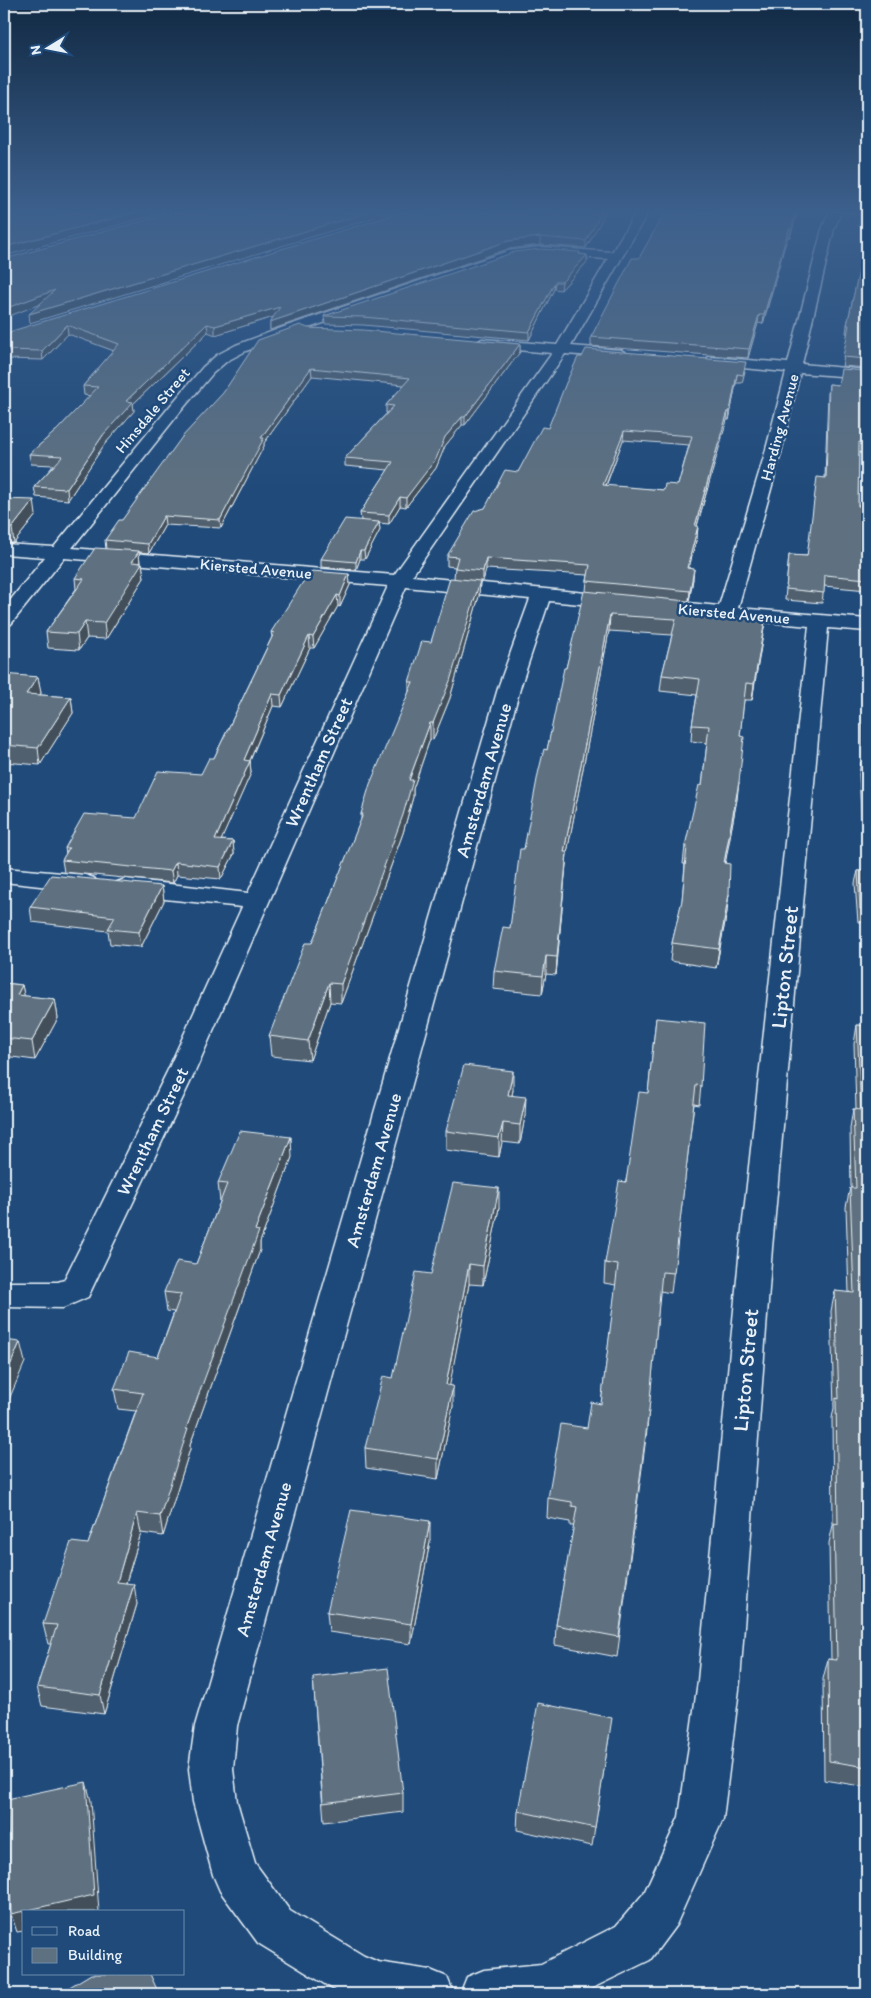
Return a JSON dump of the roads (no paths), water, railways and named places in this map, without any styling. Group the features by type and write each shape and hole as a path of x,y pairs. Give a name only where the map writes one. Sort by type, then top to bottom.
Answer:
{"street":[{"name":"Hinsdale Street","path":"4,620 208,370 222,358 241,348 362,305"},
{"name":"Wrentham Street","path":"10,1295 63,1295 76,1288 181,1072 400,580 561,350 587,305"},
{"name":"Harding Avenue","path":"728,612 773,454 809,305"},
{"path":"289,330 332,330"},
{"path":"465,342 638,356"},
{"path":"697,360 867,374"},
{"name":"Kiersted Avenue","path":"4,549 400,580 541,596 867,624"},
{"name":"Amsterdam Avenue","path":"430,1994 378,1986 347,1973 274,1927 236,1875 216,1802 211,1769 218,1716 510,685 541,596"},
{"name":"Lipton Street","path":"484,1994 544,1987 633,1943 660,1909 701,1819 719,1681 756,1248 819,621"},
{"path":"4,875 256,901"}]}
